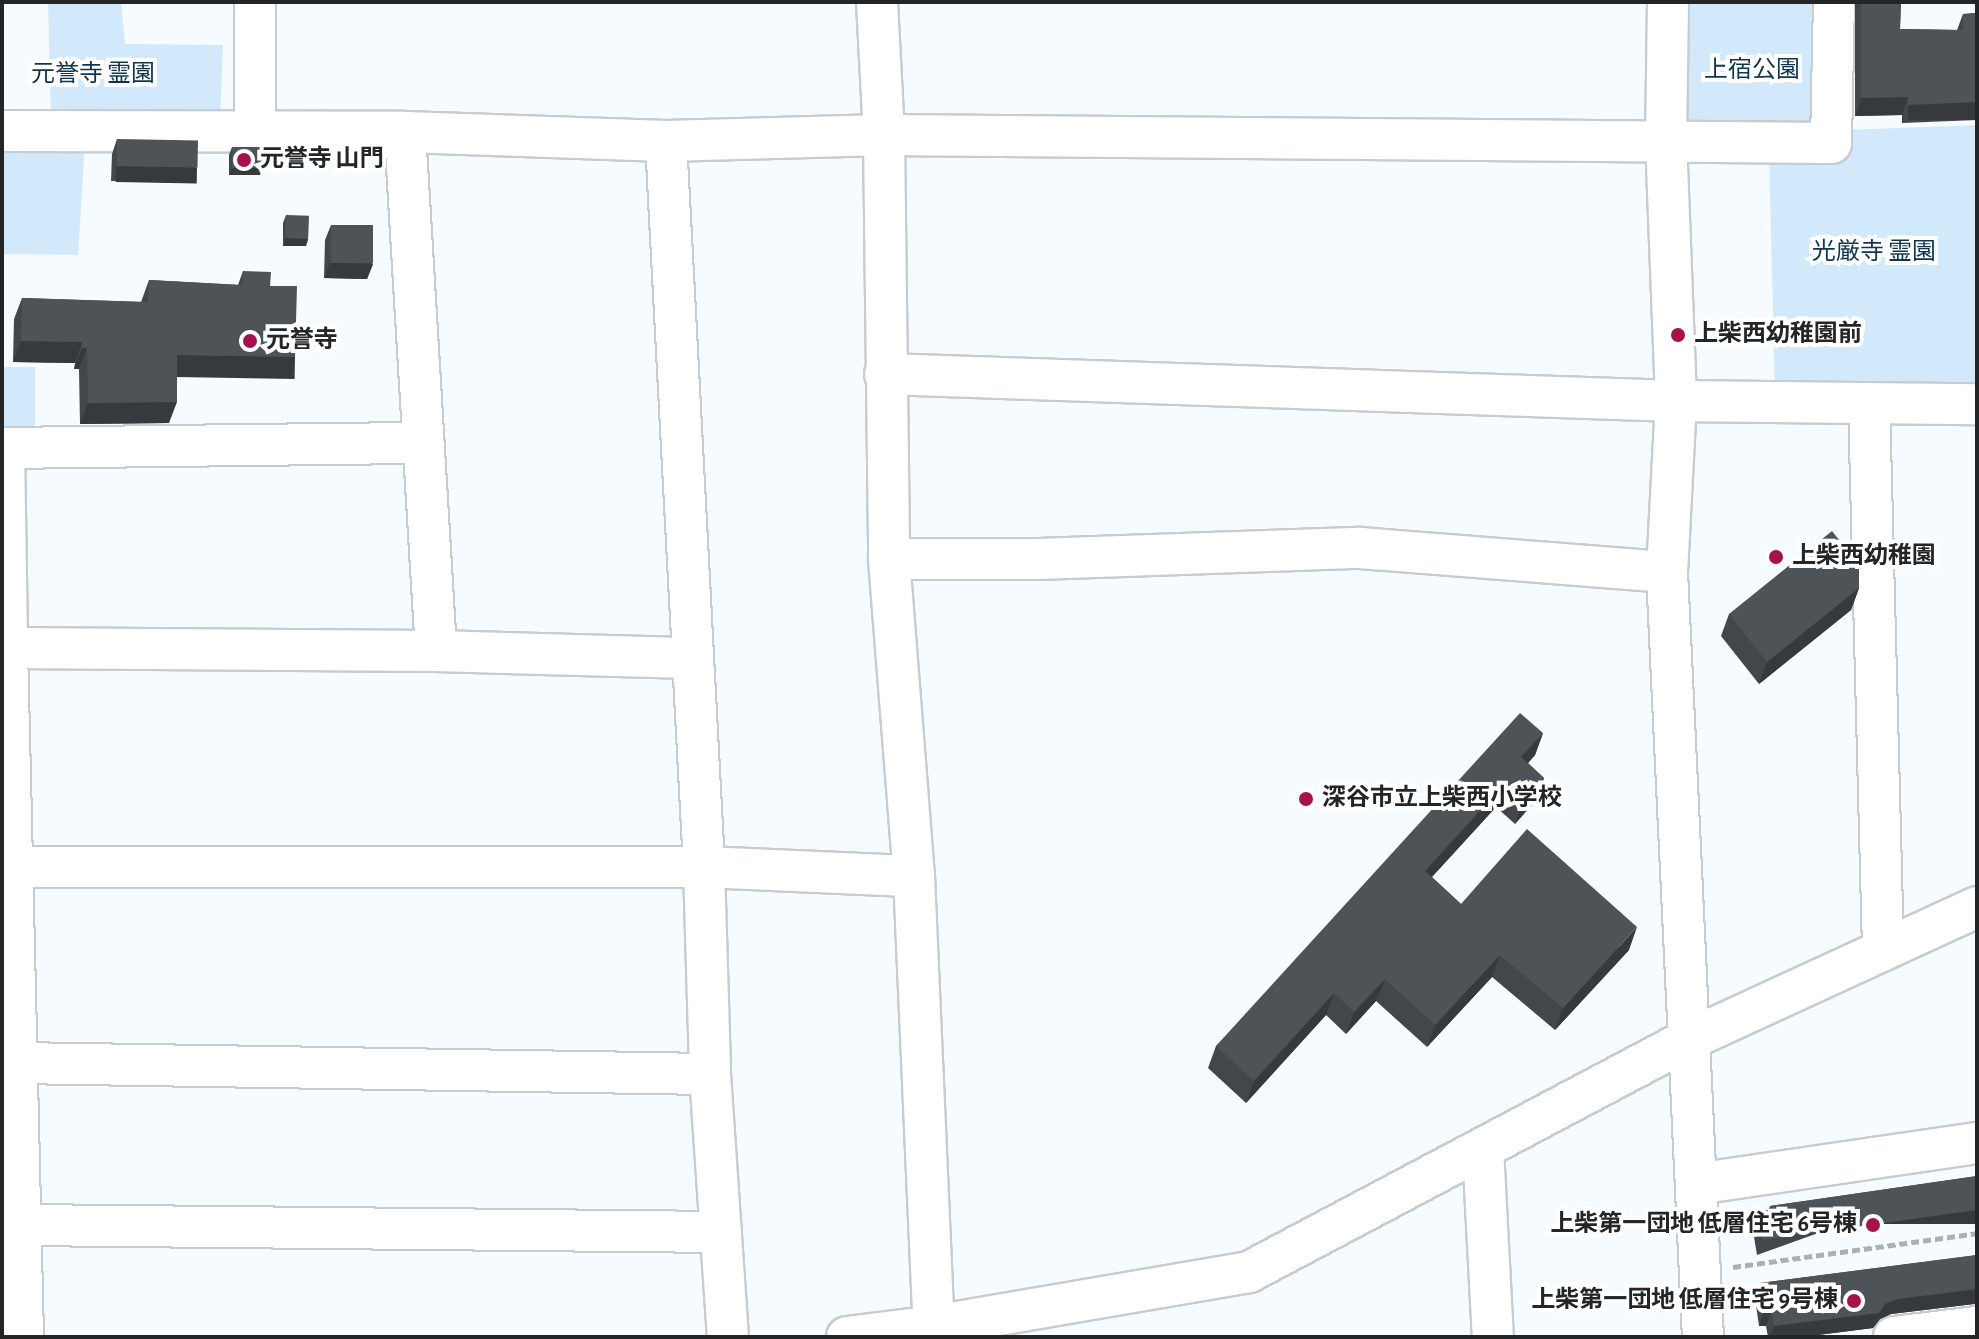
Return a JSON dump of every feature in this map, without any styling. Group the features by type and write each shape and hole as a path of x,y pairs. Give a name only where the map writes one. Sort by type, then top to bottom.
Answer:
{"street":[{"path":"255,2 255,133"},
{"path":"877,2 884,135 889,559 914,876 934,1330"},
{"path":"1668,2 1666,139 1676,401 1667,572 1703,1337"},
{"path":"2,131 405,132 666,141 884,135 1666,139 1831,143 1834,2"},
{"path":"405,132 436,651"},
{"path":"666,141 704,867 710,1074 728,1337"},
{"path":"885,374 1676,401 1977,404"},
{"path":"1869,403 1883,950"},
{"path":"23,1337 7,867 3,448 423,443"},
{"path":"889,559 1038,559 1360,548 1667,572"},
{"path":"7,648 436,651 691,658"},
{"path":"7,867 704,867 914,876"},
{"path":"847,1337 934,1330 1249,1272 1688,1040 1977,907"},
{"path":"16,1063 710,1074"},
{"path":"1696,1184 1977,1143"},
{"path":"1483,1149 1493,1337"},
{"path":"21,1225 721,1232"},
{"path":"1894,1337 1977,1327"}],"path":[{"path":"1745,1265 1977,1233"}],"green space":[{"name":"元誉寺 霊園","path":"48,2 121,2 125,44 223,45 220,119 51,118"},
{"name":"上宿公園","path":"1667,2 1834,2 1834,139 1667,139"},
{"name":"光厳寺 霊園","path":"1977,125 1977,392 1775,391 1769,152 1845,130"},
{"name":"元誉寺 霊園","path":"2,144 85,144 78,255 4,254 2,270"},
{"path":"2,367 35,367 35,434 2,434"}],"building":[{"path":"1861,2 1901,2 1900,29 1963,30 1963,14 1977,13 1977,102 1908,105 1908,97 1861,98"},
{"path":"117,139 198,140 198,167 117,166"},
{"name":"元誉寺 山門","path":"232,147 262,147 262,168 232,168"},
{"path":"286,215 309,216 308,239 285,238"},
{"path":"331,225 373,225 373,263 331,263"},
{"path":"243,271 271,272 270,286 297,286 295,357 177,355 177,402 88,403 87,348 82,348 82,342 21,341 22,298 148,302 149,280 243,285"},
{"path":"1832,531 1859,565 1859,588 1767,662 1729,614"},
{"path":"1520,713 1543,733 1521,757 1544,778 1523,801 1504,784 1425,871 1461,904 1527,829 1637,927 1563,1008 1500,955 1435,1025 1385,979 1354,1012 1334,993 1254,1081 1216,1046"},
{"path":"1977,1176 1977,1210 1762,1240 1759,1216 1772,1214 1770,1206"},
{"path":"1977,1255 1977,1289 1897,1299 1885,1304 1879,1313 1774,1326 1772,1310 1764,1311 1760,1283"}],"place":[{"name":"元誉寺 山門","path":"244,160"},
{"name":"上柴西幼稚園前","path":"1678,335"},
{"name":"元誉寺","path":"250,341"},
{"name":"上柴西幼稚園","path":"1776,557"},
{"name":"深谷市立上柴西小学校","path":"1306,799"},
{"name":"上柴第一団地 低層住宅 6号棟","path":"1873,1225"},
{"name":"上柴第一団地 低層住宅 9号棟","path":"1854,1301"}]}
